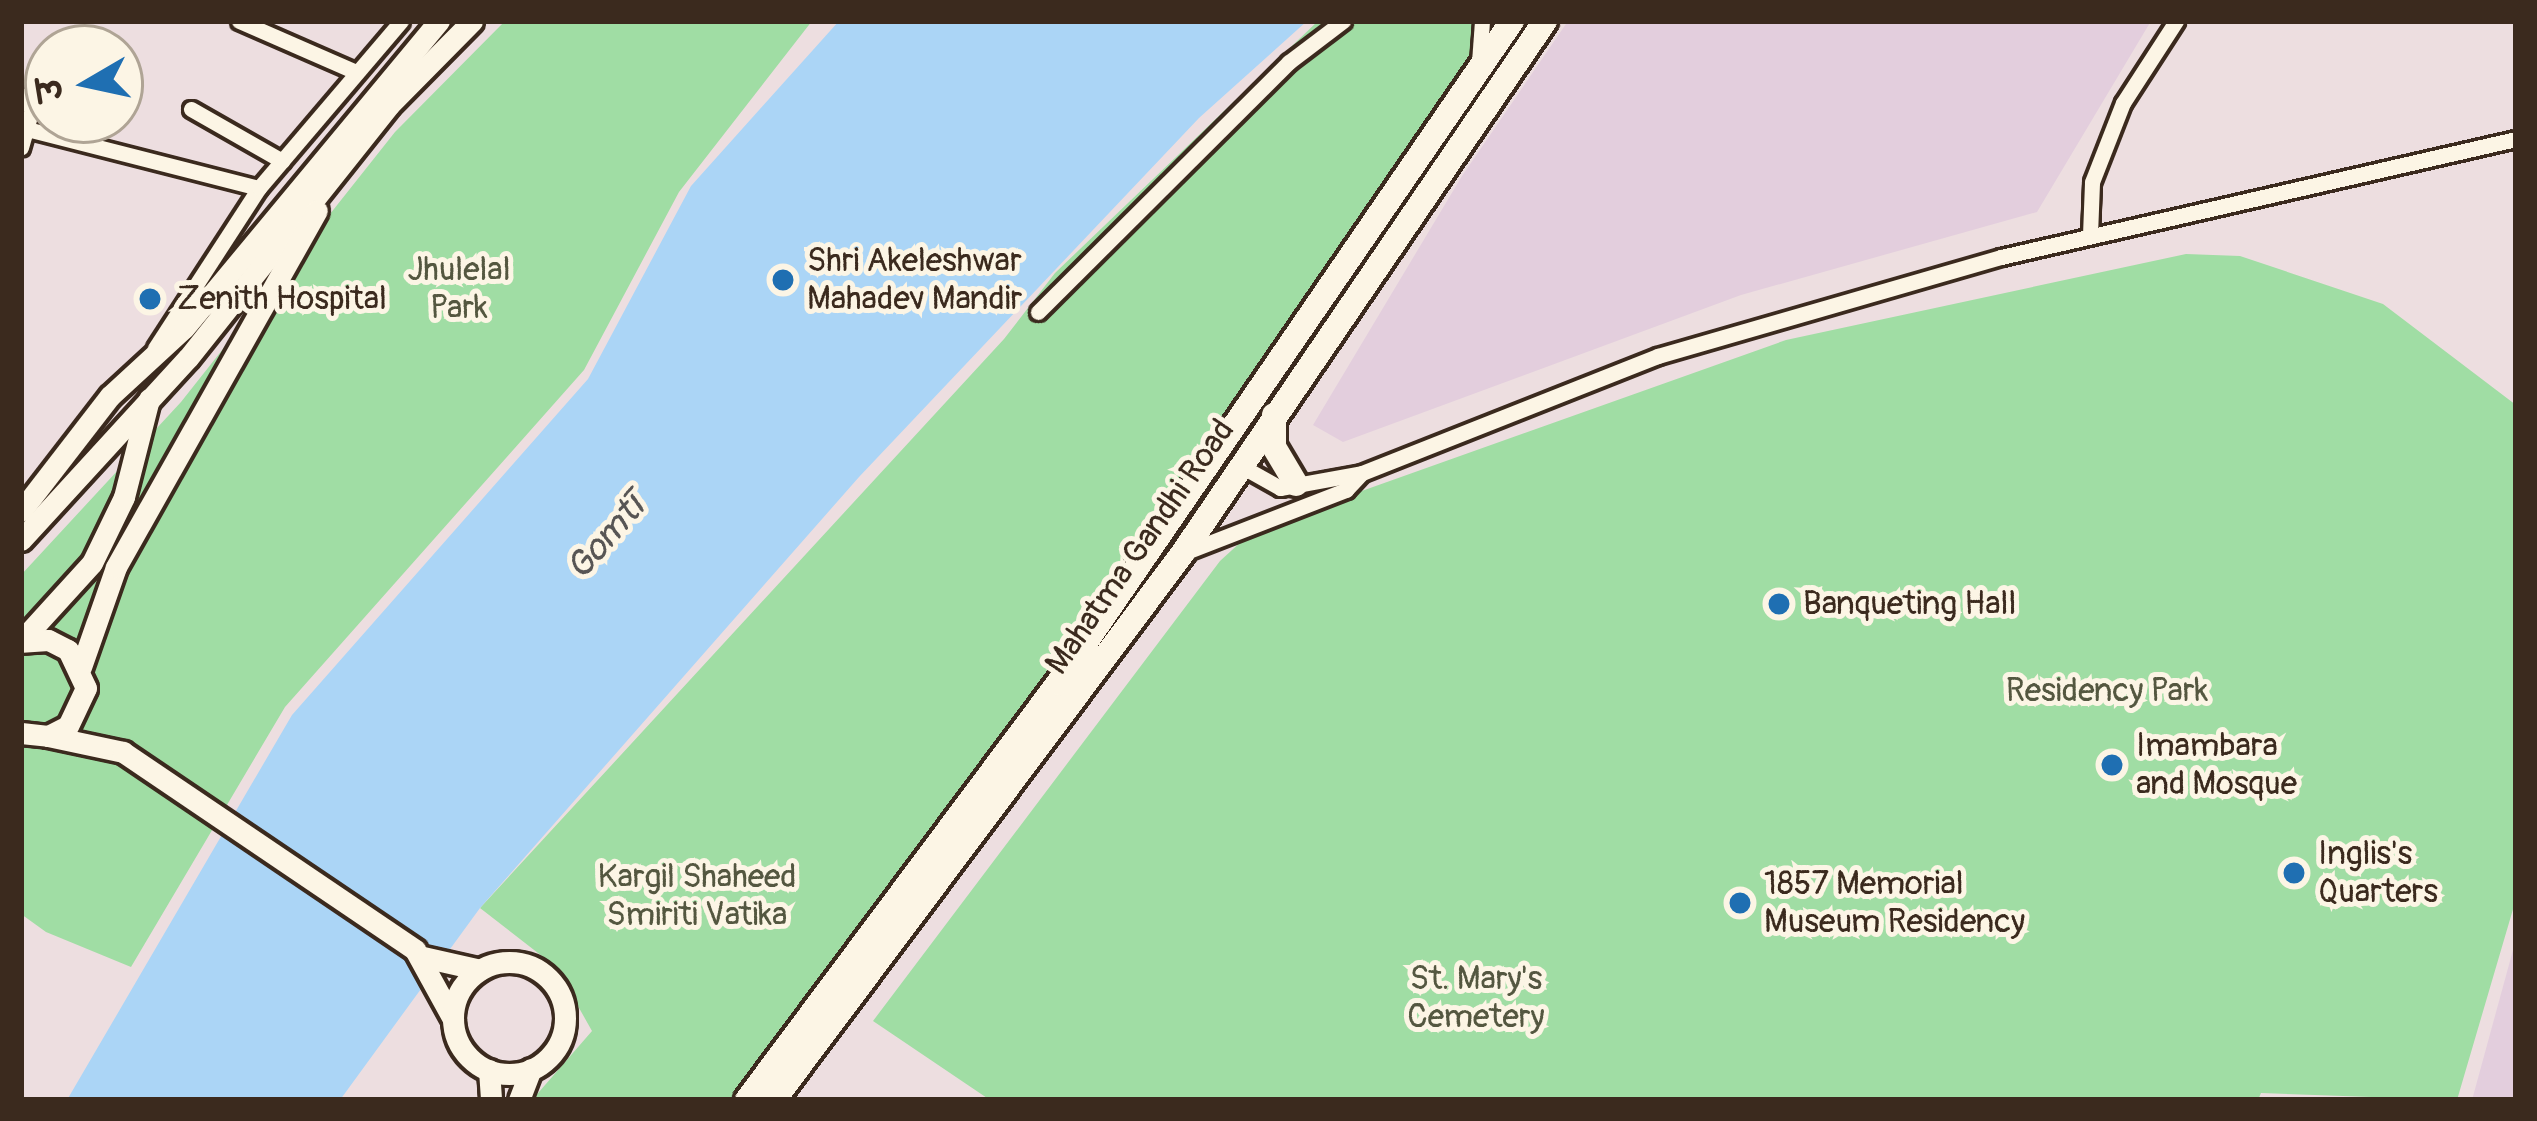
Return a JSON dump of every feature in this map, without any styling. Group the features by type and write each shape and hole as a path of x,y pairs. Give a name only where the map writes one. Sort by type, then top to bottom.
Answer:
{"main road":[{"name":"Mahatma Gandhi Road","path":"747,1100 1058,683 1512,21"},
{"name":"Mahatma Gandhi Road","path":"774,1100 1182,554 1274,412 1544,21"},
{"path":"1274,412 1274,448 1296,484"}],"street":[{"path":"239,21 356,72"},
{"path":"21,511 151,356 259,188 401,21"},
{"path":"21,642 92,563 124,496 149,396 151,356 184,328 439,21"},
{"path":"21,540 149,396 339,168 472,21"},
{"path":"1038,311 1289,62 1343,21"},
{"path":"1479,71 1482,21"},
{"path":"2090,236 2092,182 2123,103 2176,21"},
{"path":"191,109 282,161"},
{"path":"1241,466 1268,486 1362,473 1658,356 2090,236 2516,139"},
{"path":"89,144 259,188"},
{"path":"48,736 75,718 116,567 339,168"},
{"path":"1182,554 1346,490 1362,473"},
{"path":"21,642 58,644 84,678 98,724 128,755 423,957 480,970 524,964 559,994 560,1040 531,1069 519,1100"},
{"path":"21,733 128,755"},
{"path":"423,957 464,1052 489,1070 531,1069"},
{"path":"453,1019 463,986 480,970"},
{"path":"489,1070 490,1100"}],"shaded area":[{"path":"1568,21 2151,21 2037,212 1741,295 1343,442 1313,425 1462,176"},
{"path":"2516,939 2516,1100 2472,1100"}],"green space":[{"name":"Jhulelal Park","path":"505,21 812,21 679,192 584,370 285,707 131,967 46,932 21,914 21,575 181,402 395,132"},
{"name":"Kargil Shaheed Smiriti Vatika","path":"1318,21 1499,21 1101,603 736,1100 532,1100 592,1031 556,967 480,908 1004,339 1055,273"},
{"name":"Residency Park","path":"2186,254 2240,256 2383,304 2516,405 2516,899 2457,1100 2261,1093 2258,1100 990,1100 873,1021 1220,561 1255,529 1786,340"}],"water":[{"name":"Gomtī","path":"839,21 1307,21 1199,118 859,477 480,908 340,1100 67,1100 292,715 588,379 691,186"}],"place":[{"name":"Shri Akeleshwar Mahadev Mandir","path":"783,280"},
{"name":"Zenith Hospital","path":"150,299"},
{"name":"Banqueting Hall","path":"1779,604"},
{"name":"Imambara and Mosque","path":"2112,765"},
{"name":"Inglis's Quarters","path":"2294,873"},
{"name":"1857 Memorial Museum Residency","path":"1740,903"}],"park label":[{"name":"St. Mary's Cemetery","path":"1476,998"}]}
